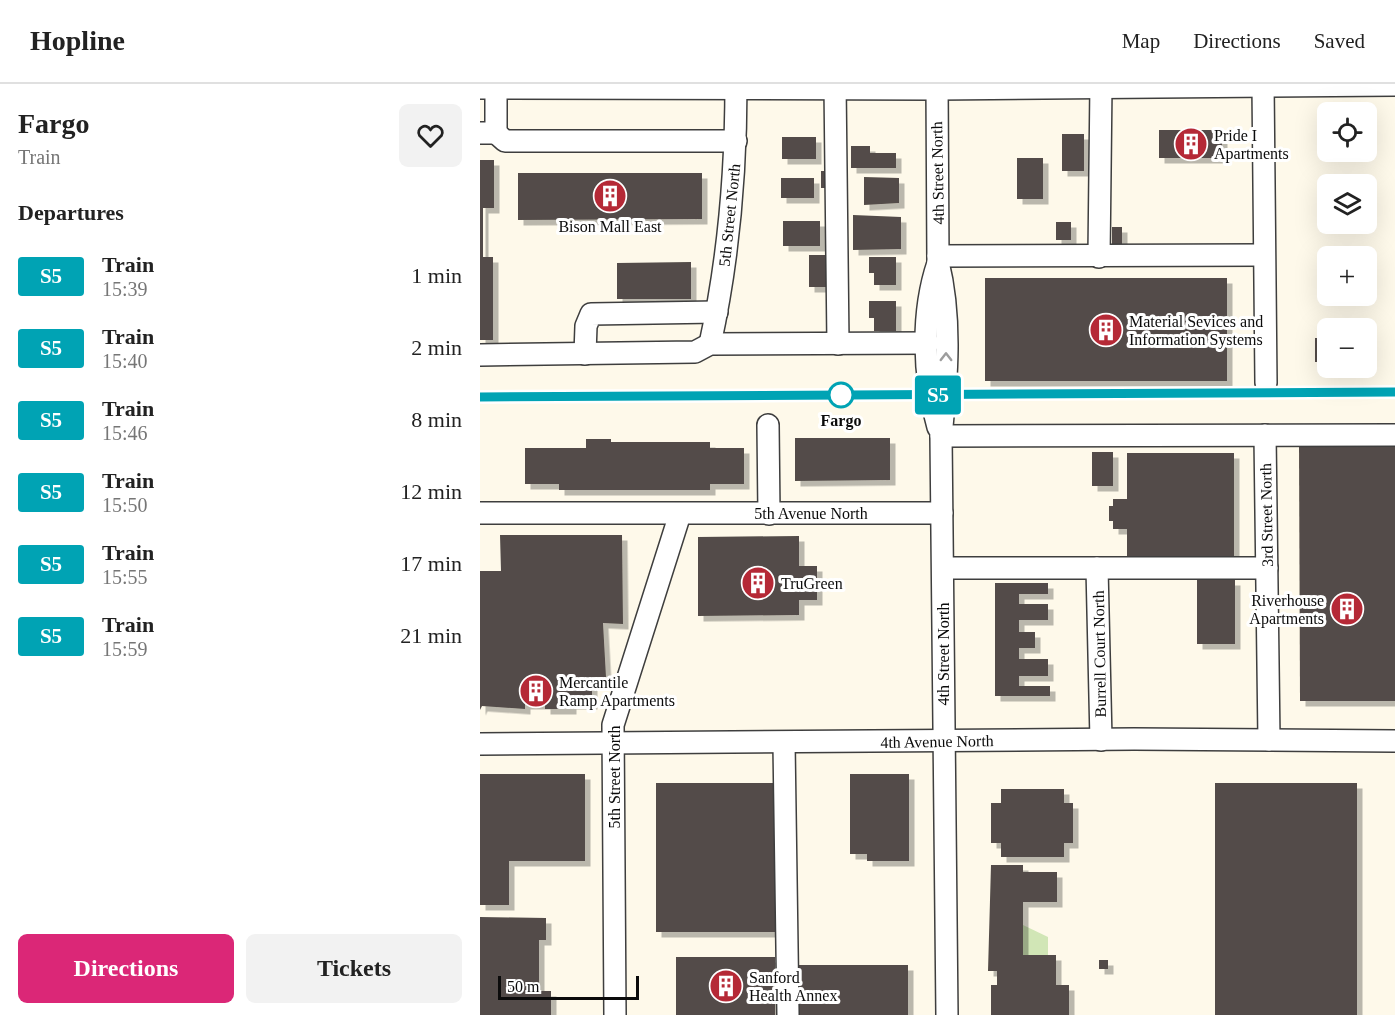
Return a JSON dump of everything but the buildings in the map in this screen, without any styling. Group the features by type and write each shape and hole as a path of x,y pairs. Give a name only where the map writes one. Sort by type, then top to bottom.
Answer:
{"street":[{"path":"1099,257 1101,85"},
{"path":"1263,85 1266,383"},
{"path":"736,141 505,141 488,133 488,87 1395,85"},
{"name":"5th Street North","path":"710,344 727,253 736,141 736,86"},
{"path":"835,86 838,344"},
{"name":"4th Street North","path":"937,86 938,259 945,291 946,395 941,436 947,1015"},
{"path":"938,259 1264,255"},
{"name":"4th Street North","path":"938,259 928,291 928,343 929,395 941,436"},
{"path":"585,354 586,326 591,314 717,312"},
{"path":"480,356 695,352 710,344 928,343"},
{"path":"768,425 769,514"},
{"name":"3rd Street North","path":"1265,435 1269,740"},
{"path":"941,436 1395,435"},
{"name":"5th Avenue North","path":"480,513 942,513"},
{"name":"5th Street North","path":"615,1015 613,725 680,514"},
{"path":"943,568 1267,568"},
{"name":"Burrell Court North","path":"1097,568 1101,740"},
{"name":"4th Avenue North","path":"480,744 944,740 1395,741"},
{"path":"784,742 788,1015"}],"green space":[{"path":"1023,925 1048,937 1048,955 1023,955"}],"railway":[{"path":"480,397 1395,392"}],"train":[{"name":"S5","path":"480,397 1395,392"}],"place":[{"name":"Pride I Apartments","path":"1191,144"},
{"name":"Bison Mall East","path":"610,196"},
{"name":"Material Sevices and Information Systems","path":"1106,330"},
{"name":"Fargo","path":"841,395"},
{"name":"TruGreen","path":"758,583"},
{"name":"Riverhouse Apartments","path":"1347,609"},
{"name":"Mercantile Ramp Apartments","path":"536,691"},
{"name":"Sanford Health Annex","path":"726,986"}]}
